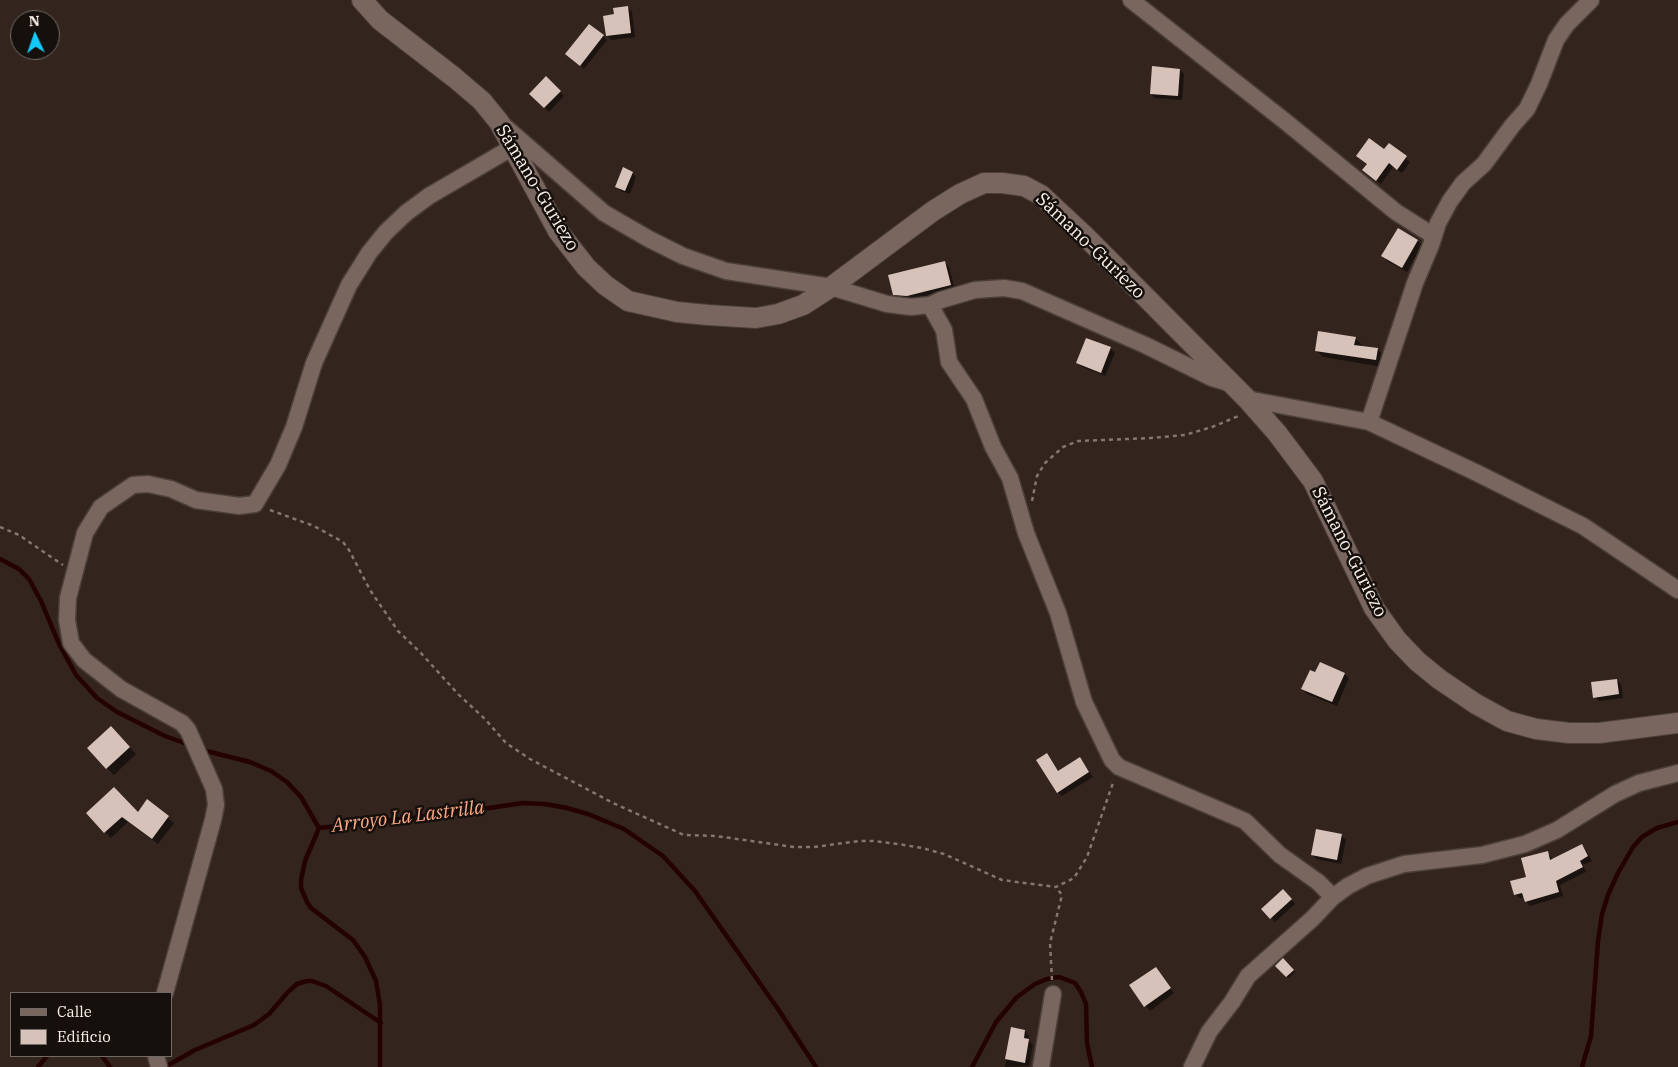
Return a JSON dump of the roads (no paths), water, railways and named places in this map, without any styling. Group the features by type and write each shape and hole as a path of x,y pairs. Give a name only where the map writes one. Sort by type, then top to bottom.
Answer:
{"street":[{"name":"Sámano-Guriezo","path":"362,0 380,20 455,78 482,102 495,118 513,147 558,231 586,267 605,285 628,301 677,312 756,318 778,314 803,305 831,287 933,211 960,194 984,183 1024,186 1041,195 1251,403 1292,452 1313,481 1374,608 1397,640 1416,660 1440,680 1476,704 1507,721 1536,729 1569,733 1599,733 1678,724"},
{"path":"1131,0 1286,122 1396,212 1434,236"},
{"path":"1369,422 1415,283 1438,223 1463,183 1484,164 1527,109 1556,40 1567,24 1591,0"},
{"path":"495,118 604,213 683,256 726,271 831,287 887,304 911,307 930,305 975,290 1004,288 1022,291 1145,345 1212,378 1232,384"},
{"path":"165,992 216,805 214,789 188,730 182,723 121,689 84,660 71,643 67,620 68,598 85,533 101,508 132,485 148,484 171,489 196,500 239,506 255,504 278,465 294,427 314,363 349,285 369,253 406,212 429,196 513,147"},
{"path":"930,305 944,330 949,362 974,398 993,447 1010,478 1026,533 1058,613 1084,702 1112,760 1119,767 1245,821 1280,855 1318,882 1333,897"},
{"path":"1251,403 1369,422 1583,526 1678,590"},
{"path":"1192,1067 1209,1032 1232,1002 1248,976 1312,919 1333,897 1348,886 1367,876 1404,864 1482,855 1525,844 1556,830 1615,794 1639,783 1678,773"},
{"path":"1041,1067 1053,994"}],"waterway":[{"name":"Arroyo La Lastrilla","path":"0,559 19,569 29,579 41,601 59,644 76,675 97,698 117,712 165,736 190,745"},
{"name":"Arroyo La Lastrilla","path":"202,750 250,762 271,771 287,782 301,797 319,828"},
{"name":"Arroyo La Lastrilla","path":"319,828 448,814 523,803 567,808 588,814 624,829 663,856 695,891 778,1009 816,1067"},
{"name":"Arroyo La Lastrilla","path":"1582,1067 1591,1036 1598,941 1602,914 1608,895 1633,847 1642,837 1657,828 1678,822"},
{"path":"319,828 305,861 301,888 311,908 353,940 365,957 376,981 380,1005 380,1067"},
{"name":"Arroyo La Lastrilla","path":"972,1067 996,1022 1017,997 1035,984 1059,977 1075,983 1086,1004 1087,1043 1092,1067"},
{"path":"165,1067 195,1050 254,1025 269,1014 297,984 307,981 326,986 381,1023"},
{"path":"38,1067 46,1057"},
{"path":"103,1057 110,1067"}]}
